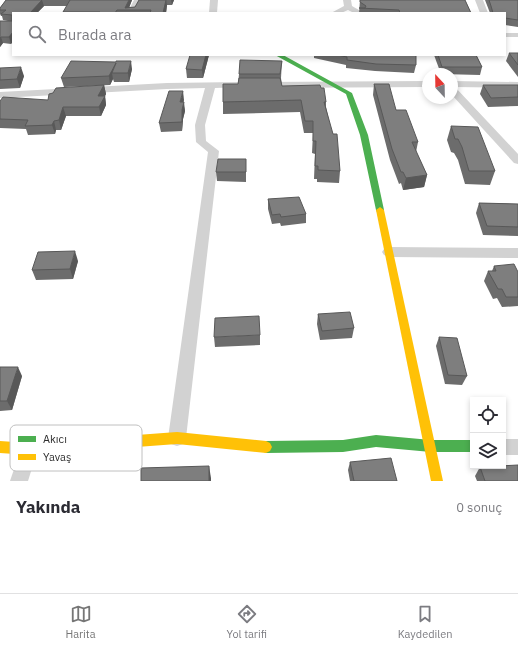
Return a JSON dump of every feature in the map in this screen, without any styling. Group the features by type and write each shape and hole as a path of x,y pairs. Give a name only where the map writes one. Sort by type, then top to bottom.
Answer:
{"street":[{"path":"132,12 138,0"},
{"path":"213,12 214,0"},
{"path":"479,0 484,12"},
{"path":"336,12 348,4 359,12"},
{"path":"506,35 518,35"},
{"path":"280,56 349,93 364,135 438,481"},
{"path":"0,95 167,86 422,84"},
{"path":"458,84 518,85"},
{"path":"177,438 214,151 201,142 200,125 211,85"},
{"path":"458,96 518,161"},
{"path":"389,252 518,253"},
{"path":"142,441 177,438 271,448 343,446 376,441 431,446 470,446"},
{"path":"0,447 10,448"},
{"path":"506,447 518,447"},
{"path":"19,481 22,471"}],"building":[{"path":"6,0 42,0 31,12 12,12 12,15 1,14 6,10 0,10"},
{"path":"70,0 129,0 125,8 135,7 139,0 166,0 163,12 150,12 151,10 117,10 116,12 63,12"},
{"path":"360,0 465,0 471,12 400,12 399,10 359,8 365,8 366,6 360,2"},
{"path":"489,0 518,0 518,20 506,18 506,12 493,12"},
{"path":"0,21 12,21 12,33 9,37 0,38"},
{"path":"509,53 518,53 518,65"},
{"path":"190,56 206,56 202,70 186,69"},
{"path":"342,56 416,56 416,65 376,64 347,60 347,57"},
{"path":"438,56 476,56 482,67 442,67"},
{"path":"240,60 282,61 280,74 239,74"},
{"path":"71,61 131,61 128,73 112,73 116,63 109,76 61,78"},
{"path":"21,67 17,79 0,80 0,68"},
{"path":"239,78 280,78 282,86 320,85 321,88 324,88 326,102 324,102 333,134 337,134 340,171 318,170 318,166 315,166 316,141 313,141 313,121 305,121 301,100 223,102 223,84 238,84"},
{"path":"374,84 389,84 396,110 406,110 418,142 412,142 427,175 406,178 403,172 401,172 392,149"},
{"path":"104,85 98,96 105,96 99,107 63,107 59,120 54,121 52,125 25,126 28,120 0,119 0,101 3,97 48,100 49,94 53,93 56,88"},
{"path":"483,85 518,85 518,97 491,98"},
{"path":"169,91 183,91 180,102 184,102 182,122 159,123"},
{"path":"451,126 478,127 495,171 469,171 462,147 458,139 455,139"},
{"path":"218,159 246,159 246,172 216,172"},
{"path":"299,197 306,214 281,217 280,214 272,215 268,199"},
{"path":"479,203 518,204 518,227 487,226"},
{"path":"75,251 70,269 32,270 38,252"},
{"path":"514,264 518,272 518,297 506,297 502,289 498,289 488,271 496,271 494,266"},
{"path":"350,312 354,328 322,331 318,314"},
{"path":"259,316 260,335 214,337 215,318"},
{"path":"439,337 457,338 467,376 448,375"},
{"path":"0,367 18,367 7,401 0,401"},
{"path":"391,458 397,481 354,481 350,462"},
{"path":"518,465 518,481 485,481 481,469 506,469 506,466"},
{"path":"209,466 209,481 141,481 142,468"}],"traffic: fast":[{"path":"280,56 349,93 364,135 380,210"},
{"path":"266,447 343,446 376,441 431,446 470,446"}],"traffic: slow":[{"path":"380,210 437,481"},
{"path":"142,441 177,438 266,447"},
{"path":"0,447 10,448"}]}
